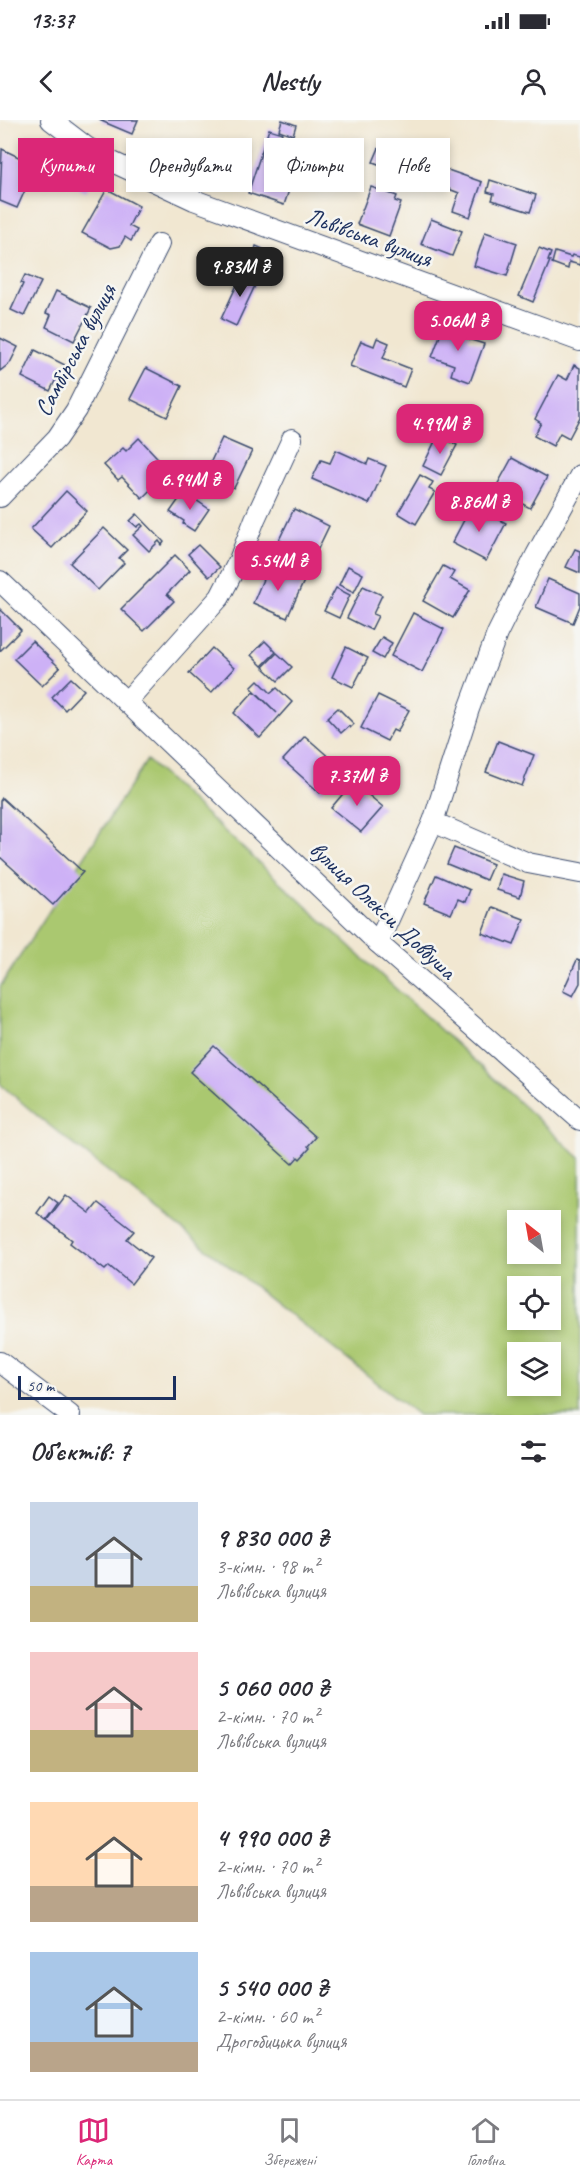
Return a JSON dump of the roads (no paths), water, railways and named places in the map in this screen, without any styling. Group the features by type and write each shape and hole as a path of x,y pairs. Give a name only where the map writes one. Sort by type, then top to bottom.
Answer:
{"street":[{"name":"Львівська вулиця","path":"51,120 106,159 194,200 580,341"},
{"name":"Самбірська вулиця","path":"0,498 57,438 76,410 159,244"},
{"path":"126,702 220,597 239,560 292,439"},
{"path":"378,943 433,822 469,709 497,634 530,565 580,475"},
{"name":"вулиця Олекси Довбуша","path":"0,582 378,943 580,1120"},
{"path":"433,822 528,863 580,873"},
{"path":"0,1362 70,1415"}]}
